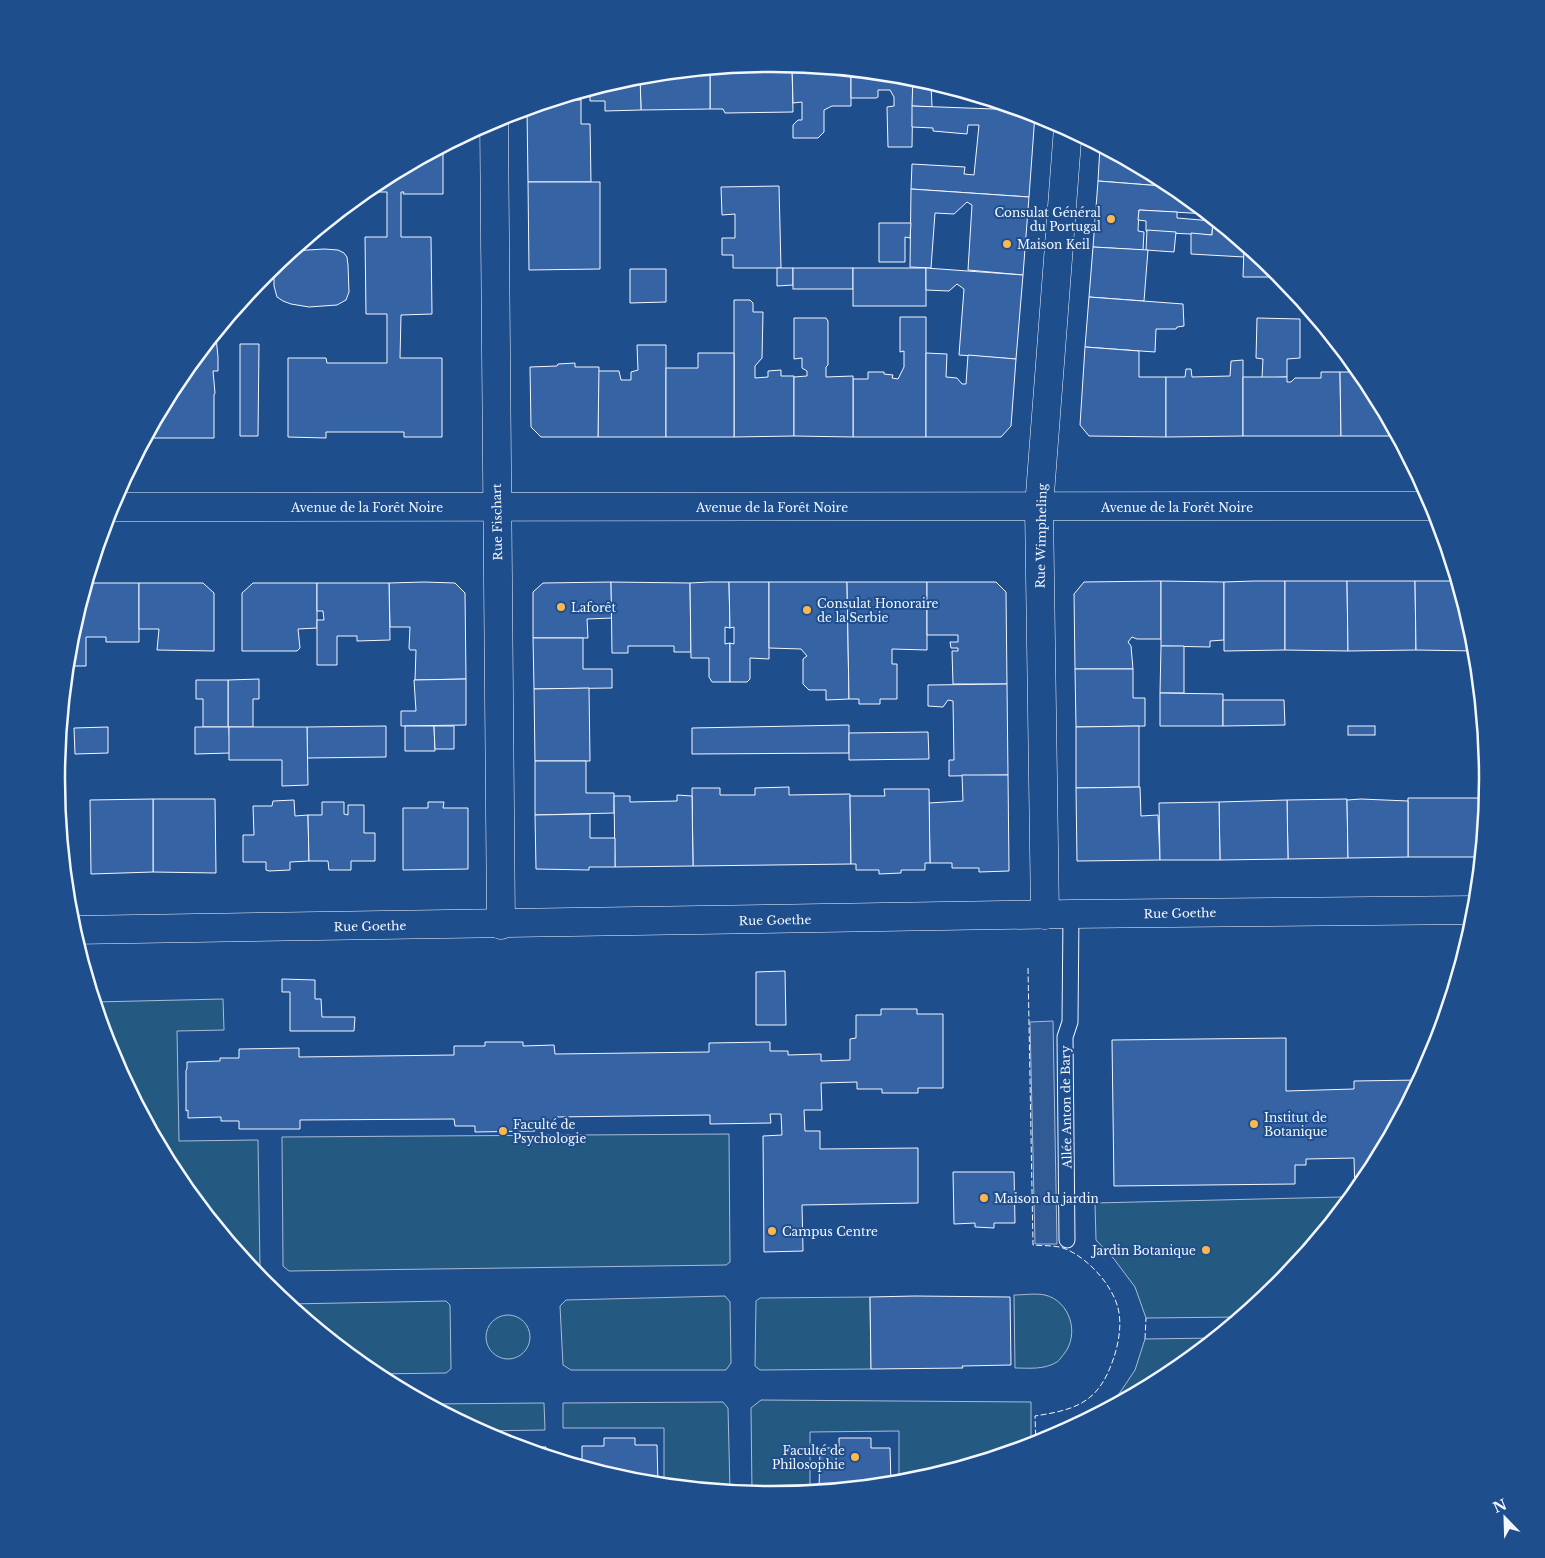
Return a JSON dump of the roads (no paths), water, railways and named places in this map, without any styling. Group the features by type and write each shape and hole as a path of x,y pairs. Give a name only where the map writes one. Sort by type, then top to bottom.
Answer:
{"street":[{"name":"Rue Fischart","path":"494,129 501,925"},
{"name":"Rue Wimpheling","path":"1058,914 1039,507 1067,136"},
{"name":"Avenue de la Forêt Noire","path":"119,507 1425,506"},
{"name":"Rue Goethe","path":"82,930 501,925 1058,914 1467,910"}],"lane":[{"name":"Allée Anton de Bary","path":"1058,914 1070,1022 1065,1037 1067,1240"}],"place":[{"name":"Consulat Général du Portugal","path":"1111,219"},
{"name":"Maison Keil","path":"1007,244"},
{"name":"Laforêt","path":"561,607"},
{"name":"Consulat Honoraire de la Serbie","path":"807,610"},
{"name":"Institut de Botanique","path":"1254,1124"},
{"name":"Faculté de Psychologie","path":"503,1131"},
{"name":"Maison du jardin","path":"984,1198"},
{"name":"Campus Centre","path":"772,1231"},
{"name":"Jardin Botanique","path":"1206,1250"},
{"name":"Faculté de Philosophie","path":"855,1457"}]}
